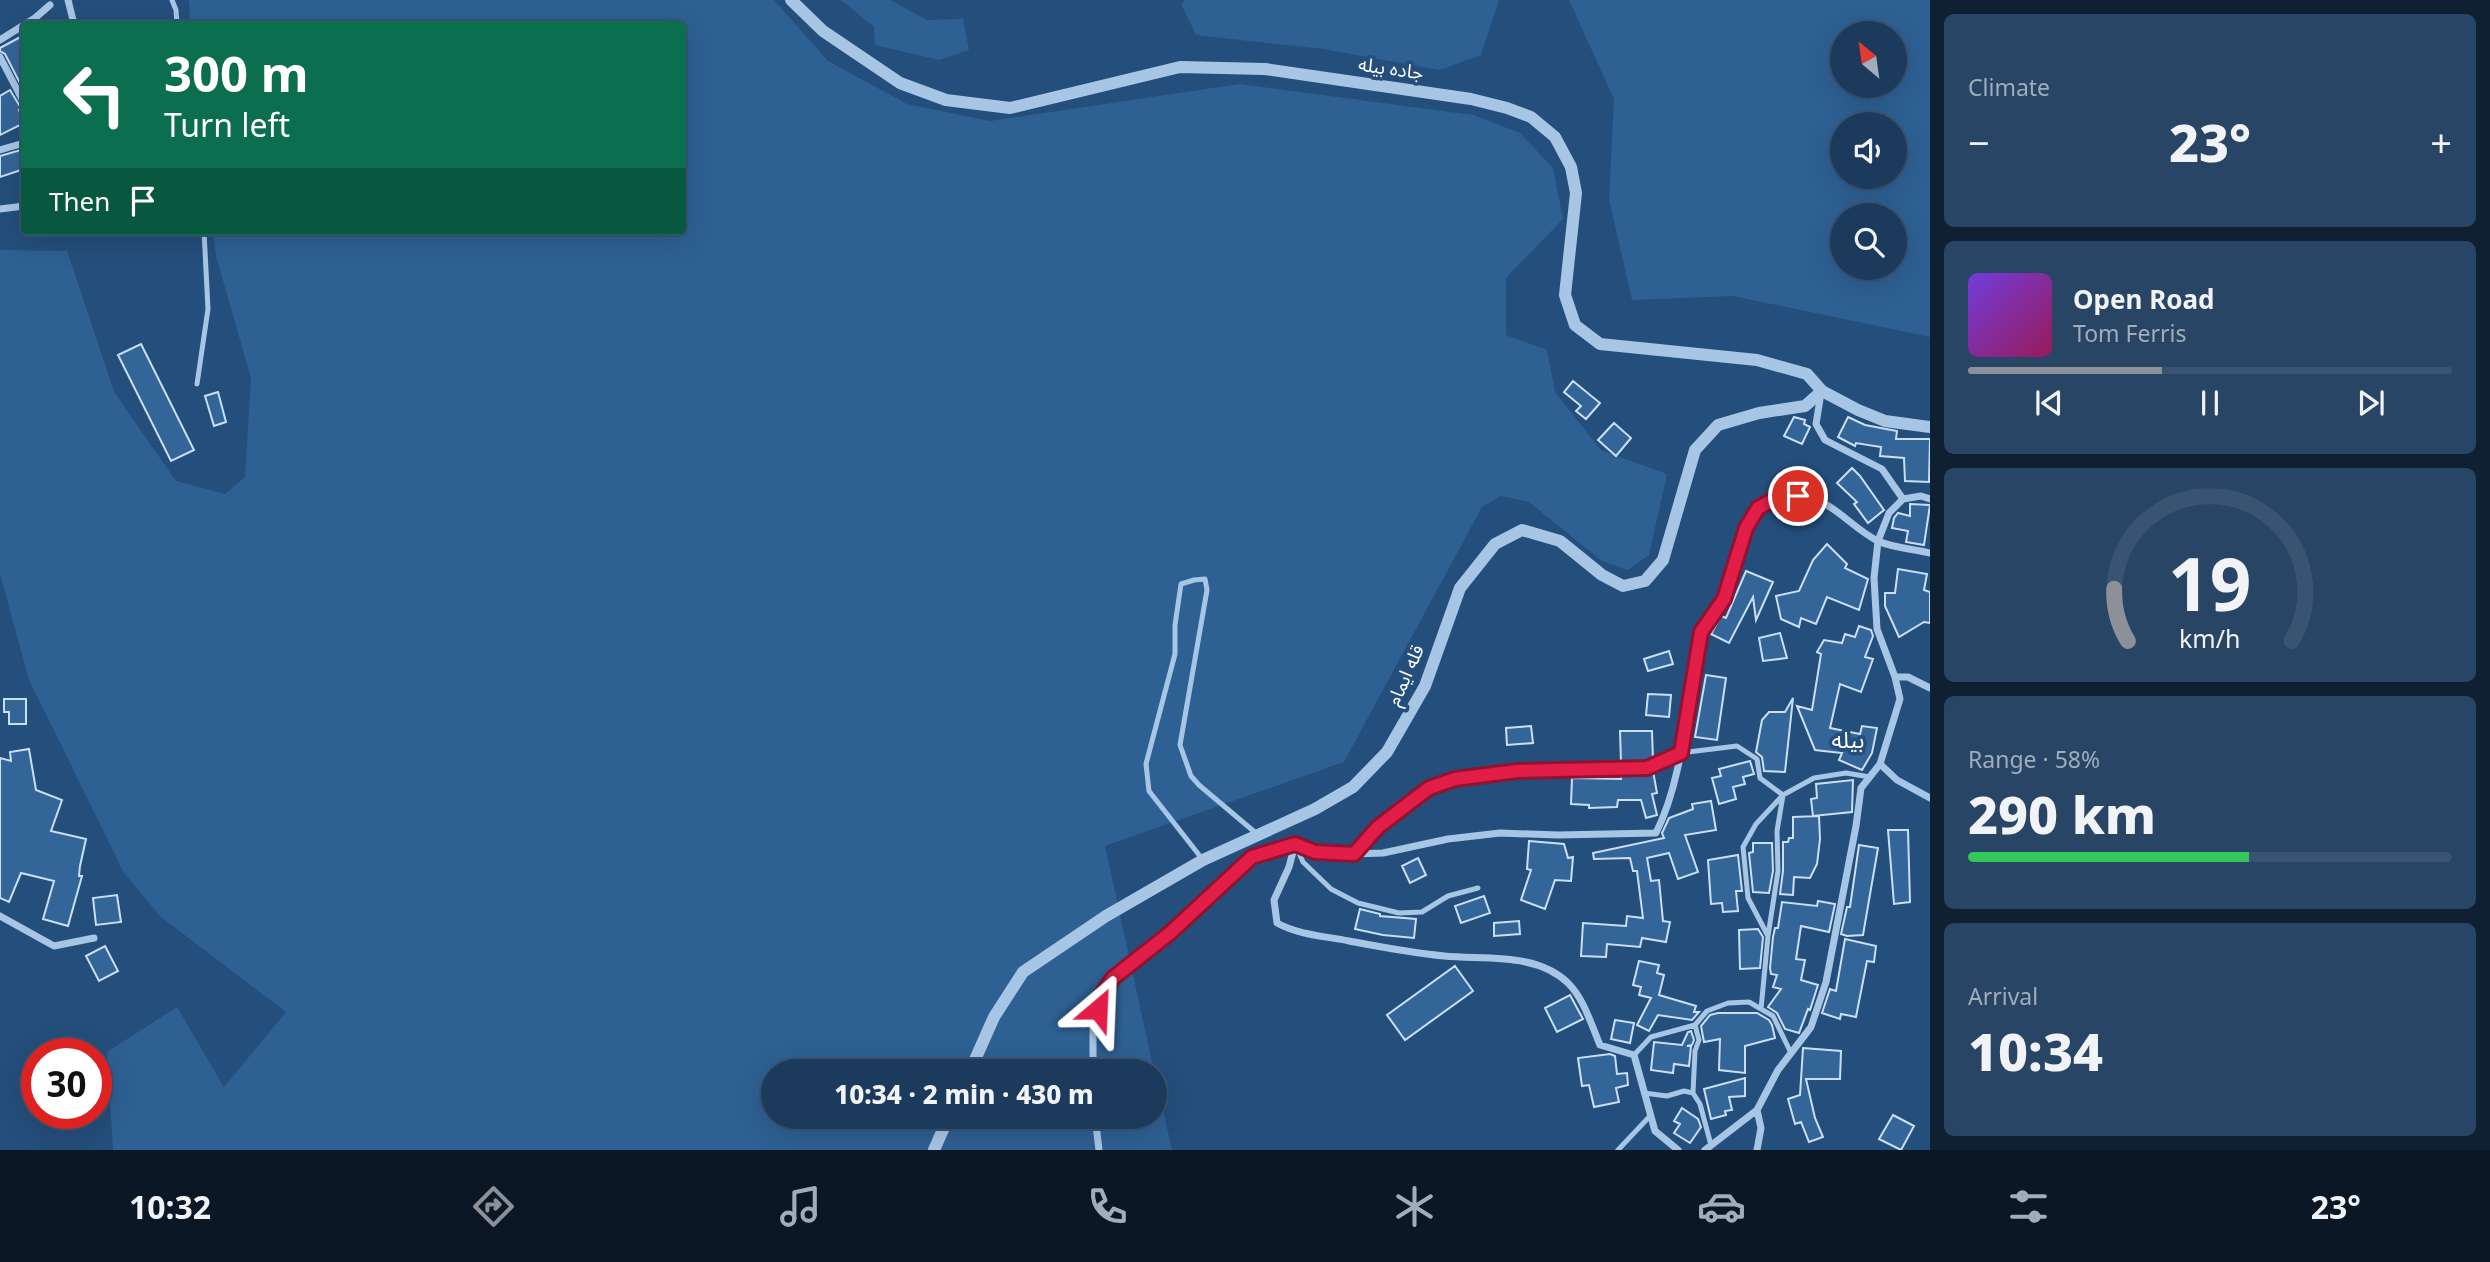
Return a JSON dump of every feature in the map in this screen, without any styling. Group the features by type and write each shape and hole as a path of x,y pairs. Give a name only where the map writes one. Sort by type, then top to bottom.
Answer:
{"street":[{"path":"68,0 73,21"},
{"name":"جاده بیله","path":"791,0 824,31 900,83 946,100 1010,108 1180,67 1265,69 1471,99 1507,108 1531,117 1555,137 1571,167 1576,193 1565,295 1575,325 1600,344 1757,360 1807,374 1822,391 1885,421 1930,427"},
{"path":"30,21 50,5"},
{"path":"0,40 21,27"},
{"path":"0,57 21,97"},
{"path":"0,150 21,144"},
{"path":"0,209 21,206"},
{"path":"1822,391 1816,424 1825,440 1882,469 1903,499"},
{"name":"قله ایمام","path":"975,1059 994,1017 1023,972 1106,916 1203,860 1315,809 1353,787 1387,752 1425,686 1460,588 1495,544 1522,530 1560,541 1602,575 1623,586 1645,581 1663,561 1695,450 1717,425 1759,413 1805,406 1822,391"},
{"path":"1093,1059 1093,1024 1102,994 1113,978 1170,933 1252,857 1295,844 1315,852 1354,854 1383,853 1448,839 1500,833 1656,833 1669,806 1681,753 1701,632 1724,599 1746,528 1758,508 1778,497 1798,496 1820,502 1842,514 1878,541 1930,553"},
{"path":"1708,1148 1757,1110 1778,1070 1811,1027 1826,982 1861,788 1880,764 1900,699 1895,677 1877,629 1874,578 1878,541 1889,513 1903,499 1921,496 1930,499"},
{"path":"1895,677 1908,677 1927,686 1930,677"},
{"path":"1880,764 1897,780 1930,798"},
{"path":"1295,844 1289,867 1274,900 1277,923 1293,931 1395,951 1447,957 1519,960 1547,970 1567,983 1583,1003 1600,1045 1634,1055 1655,1131 1678,1150"},
{"path":"0,916 54,946 94,938"},
{"path":"1757,1110 1760,1128 1757,1150"},
{"path":"934,1150 943,1129"},
{"path":"1097,1129 1099,1150"}],"lane":[{"path":"172,0 177,21"},
{"path":"197,384 208,309 204,235"},
{"path":"1203,860 1149,791 1146,764 1175,654 1175,625 1181,584 1194,580 1205,579 1207,590 1180,745 1192,776 1199,785 1258,835"},
{"path":"1354,854 1378,827 1429,788 1455,779 1517,771 1647,768 1681,753 1737,746 1757,759 1760,778 1783,795"},
{"path":"1768,936 1748,898 1743,847 1756,824 1783,795 1814,778 1846,773 1870,777"},
{"path":"1761,1009 1778,871 1777,831 1783,795"},
{"path":"1295,844 1303,862 1331,889 1358,903 1399,913 1422,912 1448,896 1478,888"},
{"path":"1634,1055 1651,1037 1695,1025 1707,1011 1728,1003 1749,1002 1773,1016 1791,1053"},
{"path":"1695,1025 1699,1040 1695,1051 1693,1093 1700,1104 1708,1148"},
{"path":"1644,1093 1667,1096 1684,1091 1693,1093"},
{"path":"1618,1150 1650,1116"}],"shaded area":[{"path":"189,0 774,0 828,61 907,104 990,121 1239,84 1473,115 1520,133 1553,168 1563,219 1506,278 1506,335 1547,350 1555,392 1601,450 1667,474 1649,555 1628,570 1602,561 1529,502 1501,496 1482,507 1344,762 1105,846 1151,1059 761,1059 761,1129 1167,1128 1172,1150 113,1150 112,1049 177,1007 224,1087 286,1012 161,917 124,873 29,680 0,574 0,250 67,251 114,392 176,481 225,494 245,477 251,378 216,256 213,235 686,235 686,21 190,21"},
{"path":"841,0 890,0 927,20 963,19 969,50 939,60 875,45 874,27"},
{"path":"1185,0 1499,0 1481,55 1440,70 1323,49 1196,35 1181,4"},
{"path":"1569,0 1930,0 1930,337 1733,296 1632,300 1609,199 1614,99"}],"building":[{"path":"21,37 21,85 5,54 0,51 0,48"},
{"path":"10,90 21,108 21,124 0,135 0,96"},
{"path":"21,150 21,170 0,177 0,156"},
{"path":"141,344 194,450 171,461 118,355"},
{"path":"1573,381 1600,403 1586,419 1576,411 1581,406 1564,392"},
{"path":"218,392 226,422 214,426 205,396"},
{"path":"1794,417 1805,420 1804,424 1810,427 1802,444 1784,436"},
{"path":"1848,417 1865,425 1897,431 1896,439 1930,439 1929,482 1905,481 1904,458 1880,456 1881,447 1856,443 1855,446 1838,437"},
{"path":"1614,423 1631,438 1616,456 1598,440"},
{"path":"1852,468 1884,510 1868,523 1854,504 1857,502 1837,483"},
{"path":"1910,504 1930,505 1924,545 1906,542 1908,531 1892,528 1898,513 1910,516"},
{"path":"1827,544 1847,564 1845,568 1868,579 1859,610 1827,597 1816,624 1801,618 1799,627 1781,619 1776,596 1799,591 1813,560"},
{"path":"1898,569 1927,574 1924,590 1930,592 1930,623 1924,622 1899,637 1885,606 1885,593 1895,593"},
{"path":"1746,571 1773,582 1756,620 1753,597 1729,643 1711,634 1721,616 1726,618"},
{"path":"1859,626 1871,630 1873,636 1865,657 1873,659 1861,692 1840,684 1830,728 1860,734 1862,726 1877,728 1872,753 1862,770 1839,760 1842,753 1815,750 1797,706 1812,710 1821,654 1817,652 1824,640 1842,643 1845,634 1855,637"},
{"path":"1780,633 1787,658 1763,661 1759,638"},
{"path":"1669,651 1673,664 1648,671 1644,659"},
{"path":"1706,675 1726,678 1717,740 1695,737"},
{"path":"1648,694 1671,695 1669,717 1646,715"},
{"path":"1793,698 1785,772 1764,771 1762,757 1756,752 1762,720 1769,712 1785,712"},
{"path":"4,699 26,699 26,724 9,724 9,712 4,712"},
{"path":"1531,726 1533,743 1507,745 1506,728"},
{"path":"1620,731 1652,731 1653,760 1646,763 1621,763"},
{"path":"29,749 36,790 62,800 51,831 86,839 80,866 79,876 82,876 68,926 43,919 54,881 21,873 9,902 0,898 0,758 11,761 10,752"},
{"path":"1750,761 1754,774 1743,777 1745,784 1733,787 1736,799 1719,804 1712,778 1721,776 1719,769"},
{"path":"1653,771 1657,793 1652,794 1657,815 1646,818 1641,800 1618,800 1617,807 1589,808 1589,805 1571,804 1572,778 1621,779 1621,774"},
{"path":"1853,780 1852,812 1813,816 1811,799 1817,798 1816,784"},
{"path":"1711,801 1716,830 1685,835 1698,872 1678,879 1669,853 1647,858 1651,881 1659,880 1663,921 1670,922 1666,942 1642,938 1640,947 1607,944 1606,957 1581,956 1583,923 1626,926 1627,916 1643,918 1637,871 1633,871 1630,858 1594,859 1593,853 1664,838 1662,833 1669,818 1693,809 1692,804"},
{"path":"1819,816 1817,864 1810,878 1794,877 1793,895 1780,894 1783,842 1793,838 1793,817"},
{"path":"1888,830 1908,830 1910,902 1894,904"},
{"path":"1529,841 1564,844 1568,858 1573,857 1571,881 1555,880 1545,909 1521,900 1531,870 1527,869"},
{"path":"1753,843 1772,843 1773,871 1769,893 1753,892 1749,853 1753,852"},
{"path":"1859,845 1878,848 1863,935 1847,936 1841,934 1847,907 1850,907"},
{"path":"1738,855 1742,891 1736,891 1738,911 1723,912 1722,903 1711,904 1708,860"},
{"path":"1418,858 1426,875 1410,883 1402,866"},
{"path":"117,895 121,922 96,925 93,898"},
{"path":"1484,896 1490,913 1461,923 1455,906"},
{"path":"1818,901 1835,904 1829,932 1801,926 1796,959 1805,960 1801,980 1818,985 1799,1033 1785,1029 1777,1013 1768,1007 1781,989 1773,987 1777,975 1771,974 1770,968 1773,937 1775,928 1778,928 1782,902 1817,906"},
{"path":"1360,909 1380,916 1416,919 1414,938 1355,929"},
{"path":"1519,921 1520,934 1494,936 1494,923"},
{"path":"1758,929 1763,937 1760,968 1740,969 1739,930"},
{"path":"1845,939 1876,946 1874,962 1867,961 1856,1017 1841,1014 1840,1019 1822,1013 1830,989 1836,991"},
{"path":"105,946 118,971 99,981 86,956"},
{"path":"1639,961 1659,965 1657,973 1664,975 1659,995 1696,1006 1694,1012 1699,1012 1692,1020 1658,1015 1649,1031 1637,1025 1651,998 1639,995 1641,987 1633,985"},
{"path":"1455,966 1473,991 1405,1040 1387,1015"},
{"path":"1570,995 1583,1019 1557,1032 1545,1008"},
{"path":"1757,1013 1772,1025 1775,1038 1745,1046 1745,1073 1719,1070 1720,1039 1704,1042 1701,1026 1710,1015"},
{"path":"1615,1020 1634,1023 1630,1043 1611,1039"},
{"path":"1691,1031 1694,1040 1692,1045 1687,1046 1691,1046 1689,1066 1674,1064 1673,1073 1651,1070 1654,1042 1682,1045"},
{"path":"1803,1048 1841,1051 1840,1079 1806,1079 1815,1118 1823,1137 1809,1142 1801,1122 1795,1124 1788,1099 1800,1095"},
{"path":"1610,1054 1615,1056 1617,1074 1627,1073 1628,1085 1616,1088 1619,1102 1594,1107 1589,1085 1582,1086 1578,1058"},
{"path":"1745,1078 1745,1096 1729,1097 1732,1110 1725,1111 1726,1115 1711,1119 1704,1089"},
{"path":"1682,1108 1698,1119 1701,1127 1690,1143 1674,1133 1680,1124 1674,1121"},
{"path":"1893,1115 1914,1126 1901,1150 1879,1139"}],"district":[{"name":"بیله","path":"1848,740"}],"route":[{"path":"1098,1009 1102,994 1113,978 1145,955 1252,857 1295,844 1315,852 1354,854 1378,827 1429,788 1455,779 1517,771 1647,768 1681,753 1701,632 1724,599 1746,528 1758,508 1778,497 1798,496"}]}
